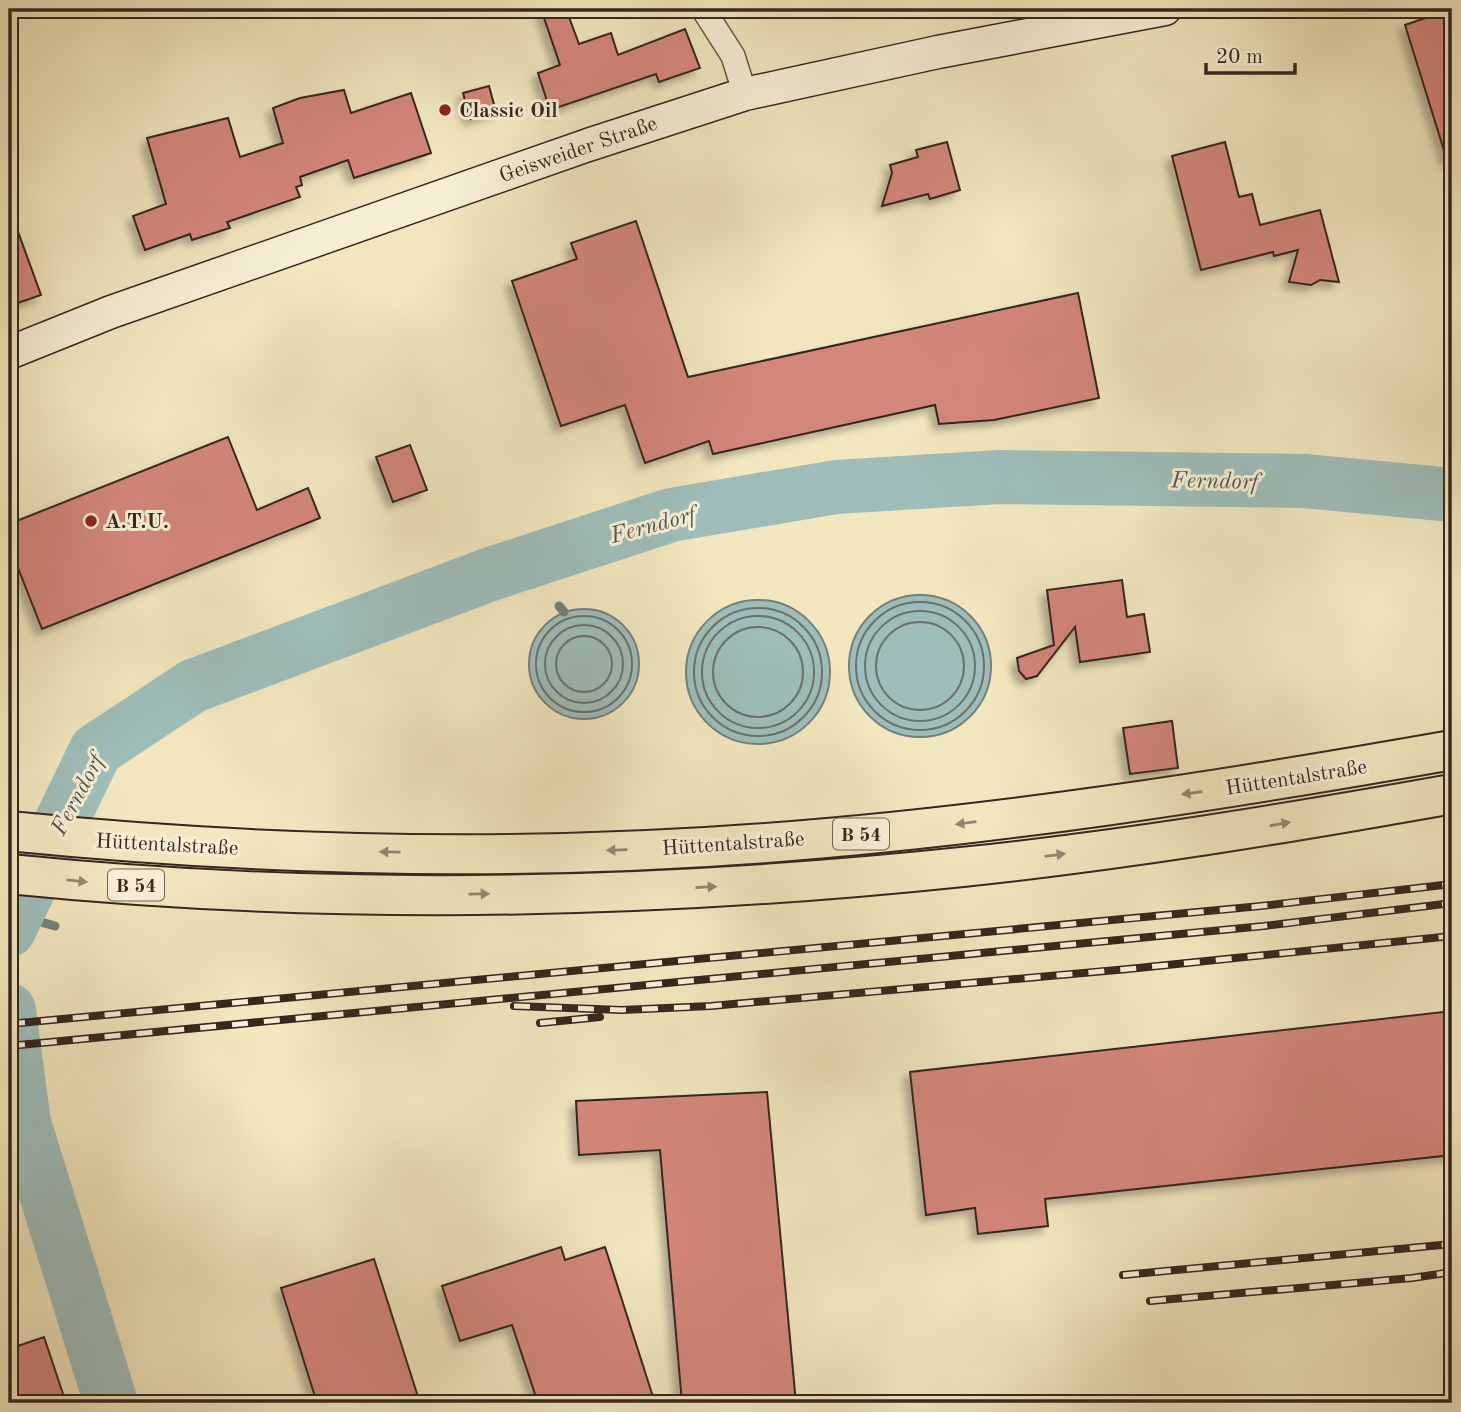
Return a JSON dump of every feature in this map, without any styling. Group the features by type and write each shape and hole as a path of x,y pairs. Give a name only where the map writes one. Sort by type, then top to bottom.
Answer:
{"highway":[{"name":"Hüttentalstraße","path":"9,831 101,841 264,849 454,853 766,843 956,824 1144,800 1261,784 1452,750"},
{"name":"Hüttentalstraße","path":"9,874 97,883 264,891 444,894 595,892 771,883 961,867 1128,846 1452,794"}],"main road":[{"name":"Geisweider Straße","path":"9,353 111,312 588,145 745,94 1165,9"}],"street":[{"path":"703,9 733,56 745,94"}],"water":[{"path":"920,595 947,601 970,616 985,639 991,666 985,693 970,716 947,731 920,737 893,731 870,716 855,693 849,666 855,639 870,616 893,601"},
{"path":"758,600 785,606 809,621 824,645 830,672 824,699 809,723 785,738 758,744 731,738 707,723 692,699 686,672 692,645 707,621 731,606"},
{"path":"584,609 605,613 623,625 635,643 639,664 635,685 623,703 605,715 584,719 563,715 545,703 533,685 529,664 533,643 545,625 563,613"}],"building":[{"path":"541,9 566,9 579,44 611,33 618,55 685,29 700,68 659,82 656,74 550,110 538,73 560,65"},
{"path":"1452,9 1452,159 1447,160 1405,25"},
{"path":"489,86 496,112 470,119 463,93"},
{"path":"344,90 351,113 411,93 431,153 354,178 348,160 300,177 302,185 296,187 300,197 227,222 230,228 192,240 190,234 145,250 133,216 166,204 147,138 228,118 240,157 283,143 273,108 300,98"},
{"path":"947,142 960,190 930,199 928,194 882,206 892,173 890,165 918,157 916,150"},
{"path":"1225,142 1239,197 1252,194 1260,225 1320,210 1339,282 1320,280 1311,285 1289,282 1298,250 1274,256 1273,252 1201,270 1172,156"},
{"path":"12,215 41,295 9,306 9,216"},
{"path":"636,221 688,377 1078,293 1099,398 994,420 939,424 935,405 713,454 709,441 645,463 625,405 561,426 512,281 577,259 571,243"},
{"path":"228,437 257,510 308,488 320,518 42,629 9,545 9,524"},
{"path":"410,445 427,490 393,502 376,457"},
{"path":"1122,580 1127,617 1144,614 1150,652 1080,662 1075,627 1037,676 1026,679 1019,671 1017,658 1054,645 1047,590"},
{"path":"1172,721 1178,768 1130,774 1123,728"},
{"path":"1452,1011 1452,1155 1045,1199 1048,1226 978,1234 975,1208 926,1215 910,1072"},
{"path":"767,1092 796,1403 682,1403 660,1150 579,1155 576,1101"},
{"path":"561,1247 565,1260 605,1247 655,1403 538,1403 512,1325 460,1341 442,1286"},
{"path":"374,1259 420,1403 317,1403 281,1288"},
{"path":"44,1337 66,1403 9,1403 9,1349"}],"waterway":[{"name":"Ferndorf","path":"9,930 96,750 193,686 488,575 671,515 836,487 1000,477 1304,481 1452,495"},
{"path":"524,563 538,581"},
{"path":"559,606 564,612"},
{"path":"16,915 55,926"},
{"name":"Ferndorf","path":"9,1010 24,1123 111,1403"}],"railway":[{"path":"9,1024 1261,906 1452,884"},
{"path":"9,1046 1264,926 1452,903"},
{"path":"514,1006 622,1010 711,1006 1128,969 1452,936"},
{"path":"540,1023 600,1017"},
{"path":"1123,1275 1452,1244"},
{"path":"1150,1301 1412,1278 1452,1272"}],"place":[{"name":"Classic Oil","path":"445,110"},
{"name":"A.T.U.","path":"91,521"}]}
